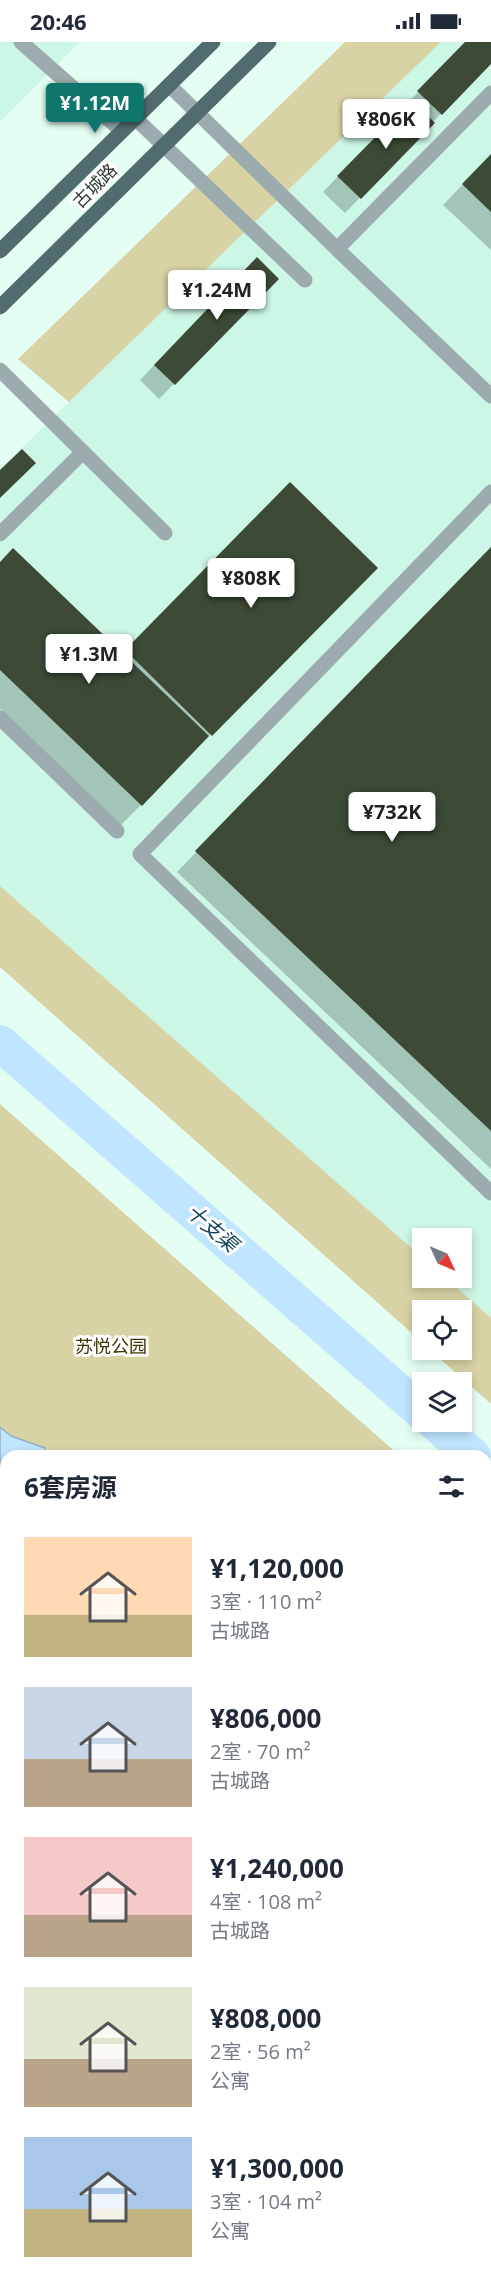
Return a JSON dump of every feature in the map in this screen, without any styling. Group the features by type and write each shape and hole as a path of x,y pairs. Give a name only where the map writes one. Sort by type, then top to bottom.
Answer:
{"main road":[{"name":"古城路","path":"0,251 213,42"},
{"name":"古城路","path":"0,307 269,42"}],"street":[{"path":"21,42 122,131"},
{"path":"169,86 491,396"},
{"path":"337,249 491,93"},
{"path":"135,118 305,280"},
{"path":"0,370 165,533"},
{"path":"0,534 83,452"},
{"path":"491,492 140,854 491,1193"},
{"path":"0,718 117,831"}],"shaded area":[{"path":"0,42 80,42 0,122"},
{"path":"441,42 491,42 491,1318 457,1288 472,1288 472,1228 412,1228 412,1248 0,886 0,469"}],"green space":[{"path":"345,42 441,42 69,402 18,359"},
{"path":"0,886 412,1248 412,1288 457,1288 471,1300 412,1300 412,1333 0,967"},
{"name":"苏悦公园","path":"0,1104 393,1450 0,1450"},
{"path":"472,1301 491,1318 491,1404 472,1387 472,1372 455,1372 441,1360 472,1360"}],"water":[{"path":"0,1427 11,1436 45,1448 44,1450 0,1450"}],"building":[{"path":"465,42 491,42 491,64 442,115 417,91"},
{"path":"412,100 435,123 361,199 337,176"},
{"path":"491,154 491,212 462,184"},
{"path":"257,257 279,279 175,385 154,365"},
{"path":"22,449 36,463 0,498 0,470"},
{"path":"290,482 378,568 212,736 125,650"},
{"path":"491,547 491,1131 195,851"},
{"path":"13,548 209,736 142,806 0,670 0,562"}],"waterway":[{"name":"十支渠","path":"0,1043 412,1403"},
{"name":"十支渠","path":"445,1432 466,1450"}]}
